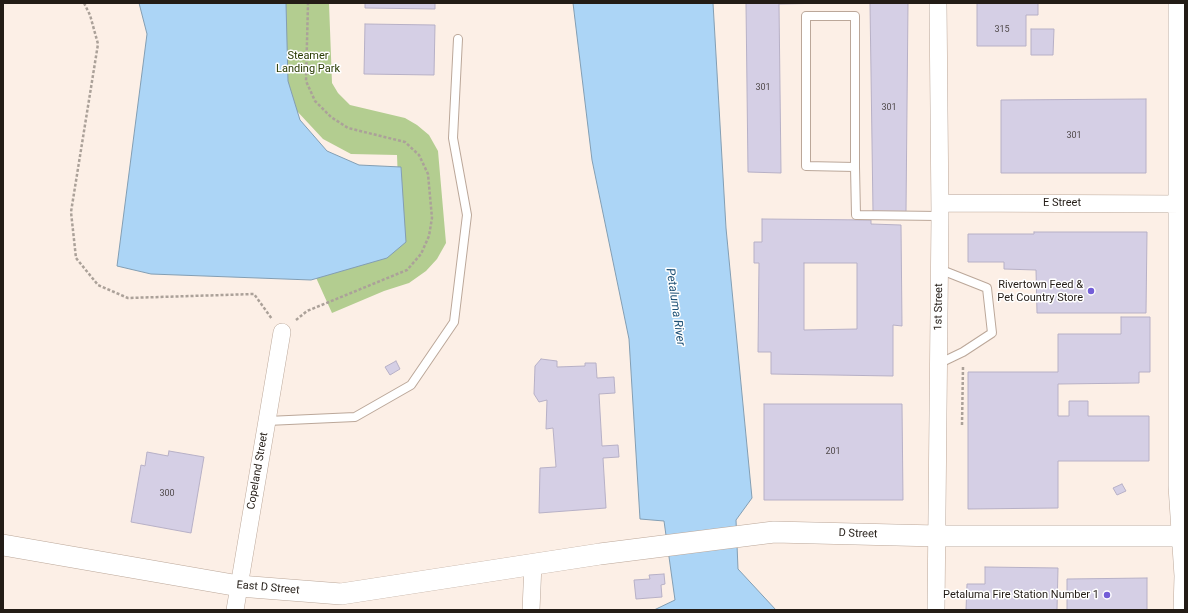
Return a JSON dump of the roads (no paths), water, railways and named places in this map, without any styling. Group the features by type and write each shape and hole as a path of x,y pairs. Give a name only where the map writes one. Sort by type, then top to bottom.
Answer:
{"street":[{"name":"1st Street","path":"936,610 940,210 938,3"},
{"path":"1176,3 1181,204 1176,486 1182,536 1182,610"},
{"name":"E Street","path":"940,210 1181,204"},
{"name":"Copeland Street","path":"234,610 282,332"},
{"name":"D Street","path":"533,564 774,532 937,536 1182,536"},
{"name":"East D Street","path":"3,545 239,586 341,594 533,564"},
{"path":"531,610 533,564"}],"lane":[{"path":"856,166 806,166 806,16 855,16 856,166 856,215 940,210"},
{"path":"266,422 354,417 411,385 454,322 467,215 453,138 458,39"},
{"path":"938,364 963,352 992,333 987,288 939,269"}],"water":[{"path":"139,3 286,3 288,81 300,120 327,151 359,165 401,167 406,242 387,258 311,280 151,274 117,266 147,34"},
{"name":"Petaluma River","path":"573,3 713,3 726,228 752,498 736,520 738,569 776,610 654,610 675,600 664,521 640,519 629,339 592,160"}],"place":[{"name":"Rivertown Feed & Pet Country Store","path":"1091,291"},
{"name":"Petaluma Fire Station Number 1","path":"1107,595"}],"park label":[{"name":"Steamer Landing Park","path":"308,62"}]}
